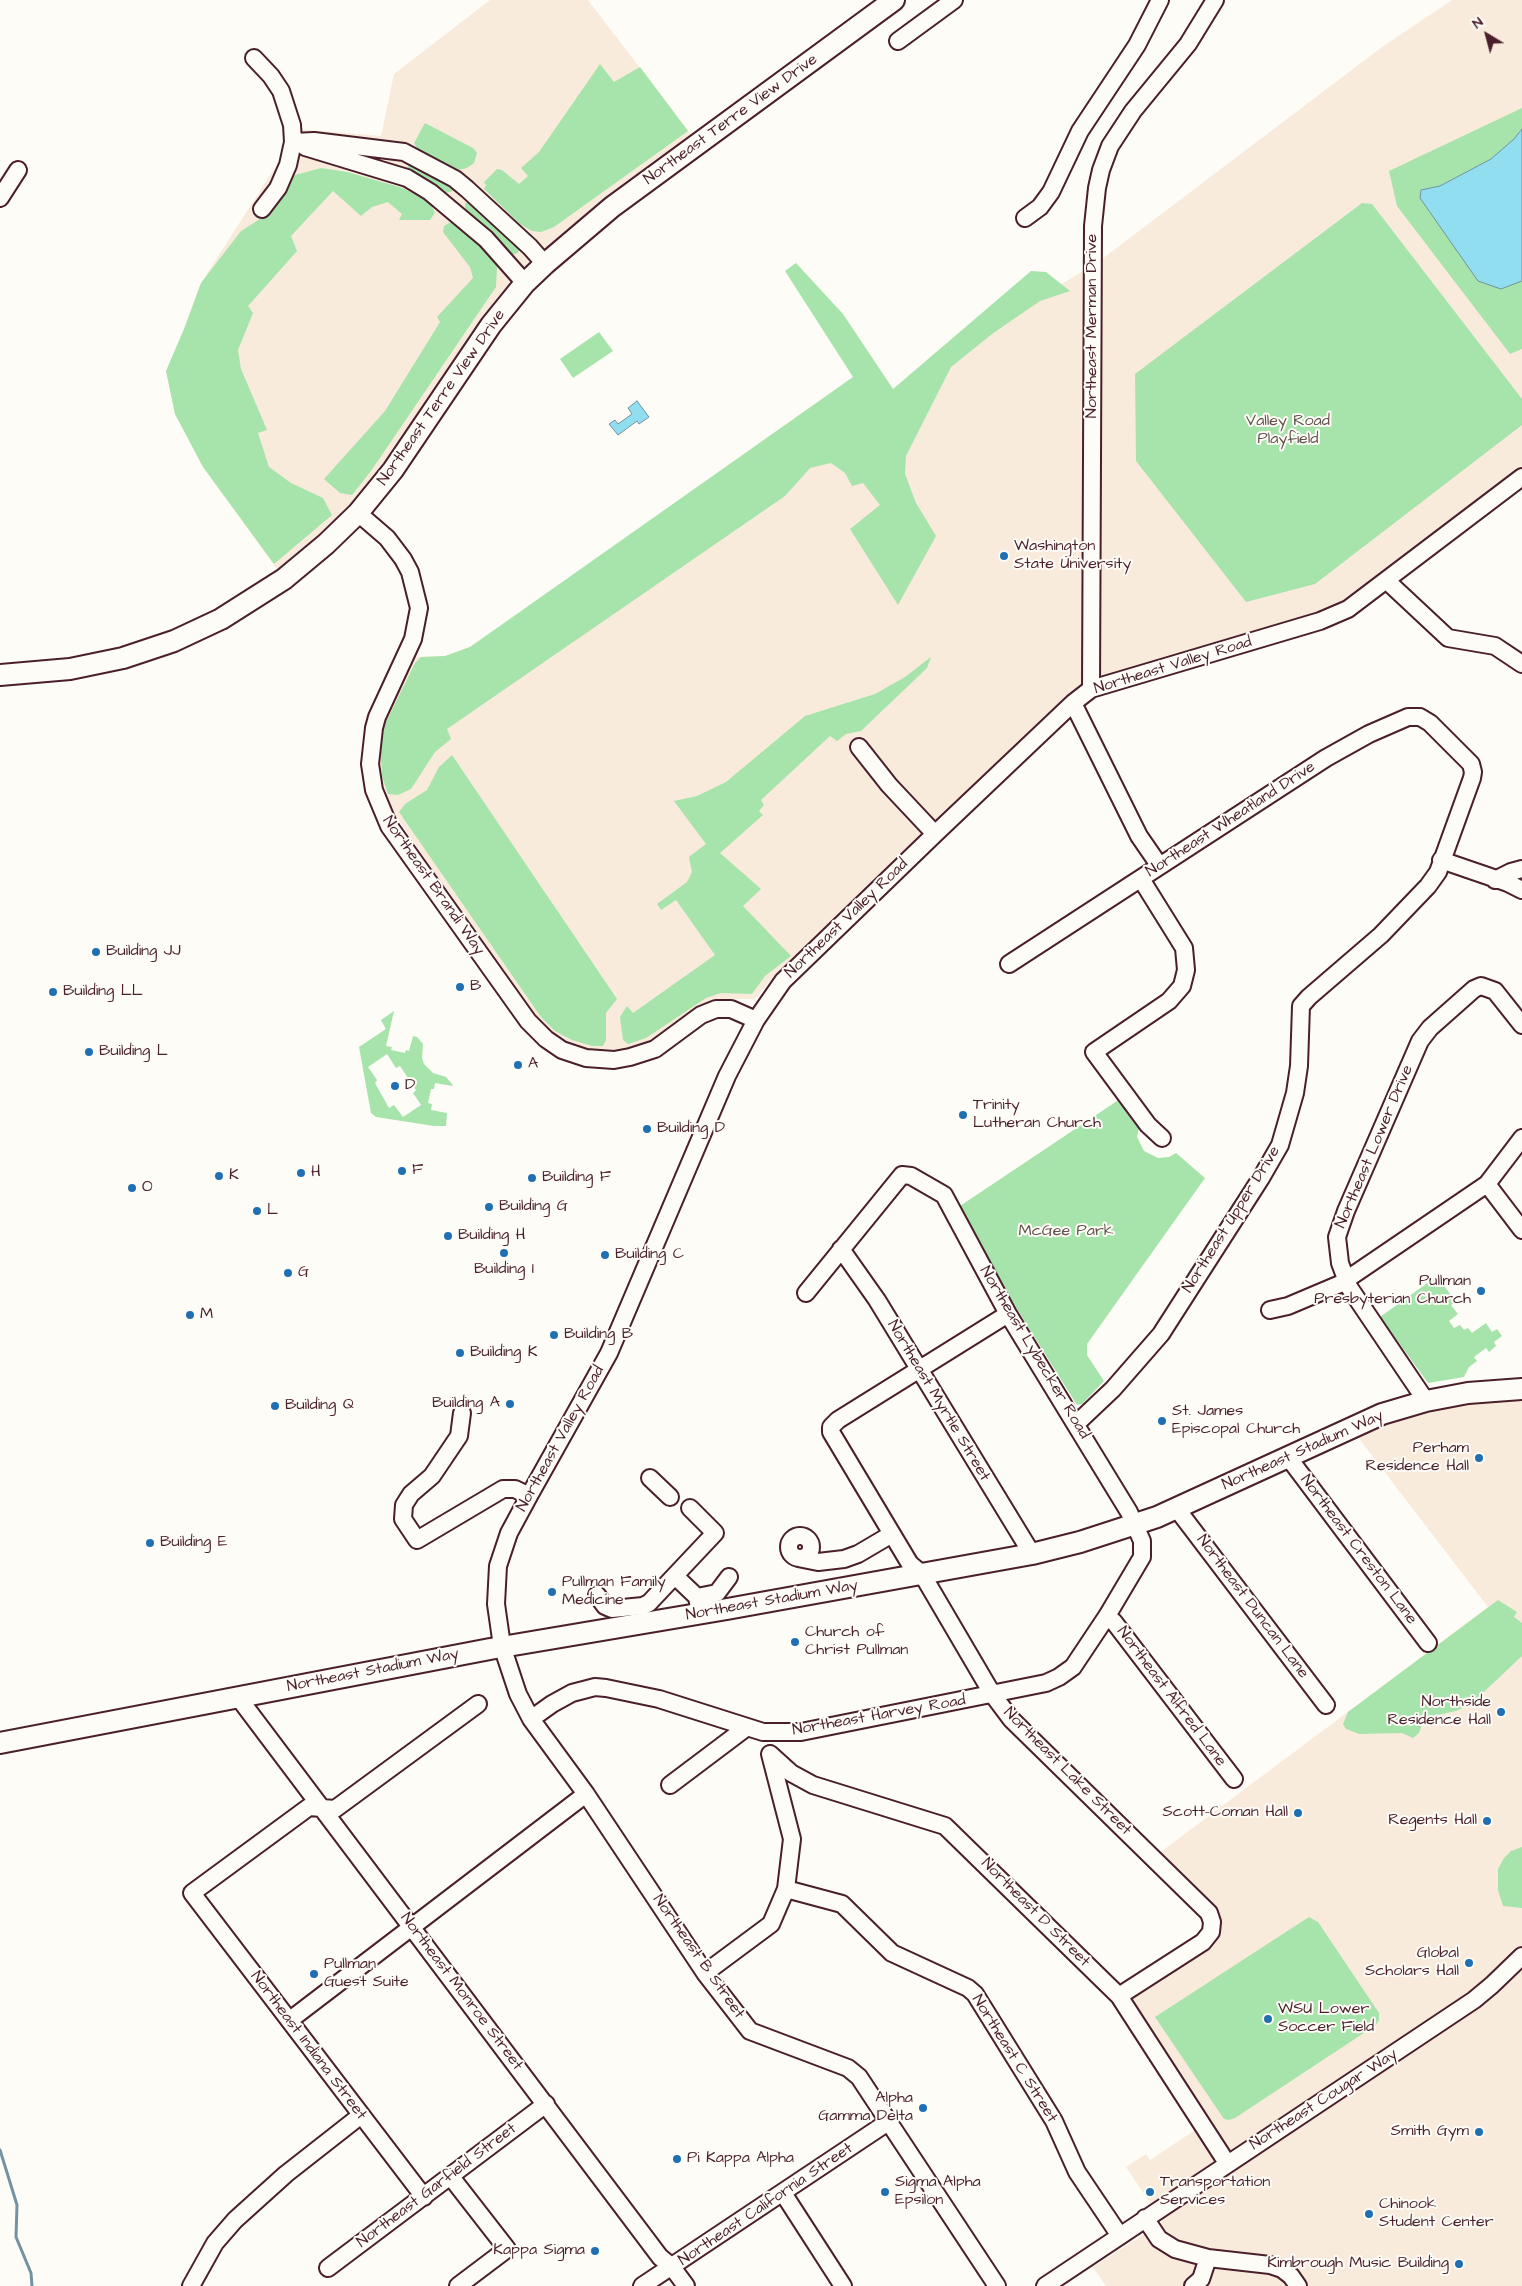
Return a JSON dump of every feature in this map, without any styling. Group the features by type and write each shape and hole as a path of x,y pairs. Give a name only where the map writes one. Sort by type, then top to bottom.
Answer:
{"main road":[{"name":"Northeast Terre View Drive","path":"0,675 70,669 123,658 174,642 221,619 284,579 326,544 358,513 393,470 491,325 525,283 545,264 612,207 894,0"},
{"name":"Northeast Stadium Way","path":"0,1743 502,1646 698,1605 922,1574 1032,1554 1136,1525 1177,1509 1366,1420 1426,1401 1468,1393 1522,1389"}],"street":[{"path":"898,41 954,0"},
{"path":"1025,218 1040,207 1051,192 1080,131 1137,45 1160,0"},
{"name":"Northeast Merman Drive","path":"1091,689 1093,255 1097,188 1101,170 1110,146 1132,111 1192,38 1215,0"},
{"path":"254,58 271,76 281,91 292,125 293,142 288,165 278,188 262,208"},
{"path":"293,142 314,141 404,152 455,179 468,189 523,240 545,264"},
{"path":"293,142 312,150 407,178 451,208 486,239 525,283"},
{"path":"394,175 404,152"},
{"path":"0,198 18,170"},
{"path":"451,208 468,189"},
{"name":"Northeast Valley Road","path":"502,1646 496,1604 498,1566 509,1533 609,1353 727,1076 756,1020 783,981 1073,703 1091,689 1320,621 1348,609 1522,477"},
{"name":"Northeast Brandi Way","path":"358,513 387,538 403,559 410,572 419,608 413,638 377,717 374,728 370,764 374,790 390,826 528,1021 546,1039 562,1050 586,1058 614,1060 630,1057 655,1048 701,1015 716,1009 731,1009 756,1020"},
{"path":"1387,581 1448,638 1495,646 1522,664"},
{"path":"1073,703 1139,836 1159,865"},
{"name":"Northeast Wheatland Drive","path":"1009,964 1326,758 1369,734 1408,717 1420,717 1430,723 1456,749"},
{"path":"859,747 889,785 935,834"},
{"name":"Northeast Upper Drive","path":"1076,1424 1113,1389 1162,1334 1280,1145 1295,1093 1299,1066 1301,1006 1381,935 1428,886 1438,872 1473,772 1470,764 1456,749"},
{"path":"1441,860 1508,883 1522,890"},
{"path":"1495,880 1522,869"},
{"path":"1141,878 1184,948 1186,970 1182,986 1169,1001 1094,1052 1148,1125 1162,1138"},
{"name":"Northeast Lower Drive","path":"1426,1401 1346,1279 1340,1263 1337,1246 1341,1222 1420,1041 1430,1028 1474,989 1481,986 1495,991 1522,1025"},
{"path":"1270,1310 1288,1306 1340,1284 1487,1184 1522,1138"},
{"name":"Northeast Lybecker Road","path":"841,1249 902,1175 911,1176 944,1195 1008,1314 1136,1525"},
{"path":"1487,1184 1522,1230"},
{"path":"806,1293 841,1249"},
{"name":"Northeast Myrtle Street","path":"841,1249 877,1300 1032,1554"},
{"path":"918,1370 1008,1314"},
{"name":"Northeast Lake Street","path":"918,1370 838,1420 831,1427 833,1437 910,1564 922,1574 993,1695 1011,1720 1209,1913 1212,1922 1211,1932 1203,1942 1119,1996"},
{"path":"462,1412 459,1436 432,1476 411,1494 404,1505 404,1519 417,1540 503,1489 515,1489 528,1496"},
{"name":"Northeast Creston Lane","path":"1288,1457 1428,1644"},
{"path":"650,1478 670,1497"},
{"path":"597,1595 609,1608 644,1605 675,1576 715,1533 690,1508"},
{"name":"Northeast Duncan Lane","path":"1177,1509 1326,1705"},
{"name":"Northeast Harvey Road","path":"531,1719 556,1701 572,1693 595,1687 659,1699 770,1733 801,1732 1046,1683 1059,1677 1072,1666 1107,1616 1142,1558 1144,1546 1136,1525"},
{"path":"798,1558 818,1562 844,1559 858,1554 892,1534"},
{"path":"675,1576 698,1605 716,1593 729,1577"},
{"name":"Northeast Alfred Lane","path":"1107,1616 1114,1622 1234,1779"},
{"name":"Northeast B Street","path":"502,1646 518,1694 531,1719 586,1794 705,1973 750,2031 848,2068 859,2077 997,2286"},
{"name":"Northeast Monroe Street","path":"238,1697 660,2257 672,2267 686,2286"},
{"path":"320,1807 335,1809 478,1704"},
{"path":"670,1785 747,1727"},
{"path":"705,1973 771,1924 786,1889 792,1839 768,1747 770,1733"},
{"name":"Northeast D Street","path":"770,1754 791,1773 813,1785 945,1826 1119,1996 1227,2163"},
{"path":"290,2020 586,1794"},
{"name":"Northeast Indiana Street","path":"320,1807 309,1807 192,1893 290,2020 360,2116 424,2197"},
{"name":"Northeast C Street","path":"786,1889 842,1904 892,1953 968,1988 975,1994 1054,2121 1077,2172 1120,2236"},
{"name":"Northeast Cougar Way","path":"1045,2286 1474,2000 1522,1956"},
{"name":"Northeast Garfield Street","path":"328,2268 546,2104"},
{"path":"191,2286 214,2243 235,2220 279,2179 360,2116"},
{"name":"Northeast California Street","path":"642,2286 888,2122"},
{"path":"451,2177 507,2249 458,2286"},
{"path":"783,2193 843,2286"},
{"path":"1145,2218 1160,2240 1175,2248 1208,2258 1270,2265 1291,2276 1298,2286"},
{"path":"1193,2286 1202,2279 1208,2258"}],"shaded area":[{"path":"490,0 588,0 698,144 545,264 393,470 284,579 203,467 175,414 166,371 201,283 283,155 284,128 381,136 394,74"},
{"name":"Washington State University","path":"1452,0 1522,0 1522,469 1348,601 1327,611 1084,684 792,963 771,980 755,999 722,999 708,1003 652,1041 629,1050 600,1053 577,1047 546,1029 519,995 397,818 389,802 380,775 379,752 381,733 388,710 414,657 445,656 470,647 803,415 869,365 899,407 1025,306 1098,262 1382,47"},
{"path":"1522,1399 1522,2286 1106,2286 1093,2267 1163,2222 1126,2167 1146,2154 1150,2160 1207,2122 1127,2000 1218,1931 1158,1854 1488,1607 1357,1436 1393,1421 1444,1407 1482,1401"}],"green space":[{"path":"600,64 614,82 640,67 688,131 554,227 541,232 532,231 520,224 484,189 486,185 484,182 497,169 502,170 519,184 528,176 521,168 539,152"},
{"path":"1522,108 1522,349 1510,354 1397,206 1389,171"},
{"path":"425,123 473,148 477,153 474,163 467,168 458,170 418,150 414,143"},
{"path":"409,164 450,183 453,191 446,193 406,171"},
{"path":"321,168 347,172 403,188 430,203 435,213 430,220 399,220 402,214 388,202 372,207 361,216 333,191 291,236 297,251 248,306 253,313 238,350 241,369 267,430 258,433 269,467 291,483 323,498 332,515 274,564 203,467 175,414 166,371 201,283 241,231 271,212 286,186 295,175"},
{"path":"469,200 519,247 519,251 516,254 511,254 465,208 465,204"},
{"name":"Valley Road Playfield","path":"1362,203 1372,204 1522,399 1522,425 1315,584 1246,602 1136,461 1135,374"},
{"path":"454,222 494,256 491,259 497,266 496,287 371,471 352,495 340,493 324,479 385,411 440,322 437,317 473,278 470,267 443,232 444,226"},
{"path":"796,263 843,314 893,389 1031,271 1046,272 1070,291 1040,301 992,334 951,367 906,456 905,474 916,503 936,536 898,605 850,529 880,505 863,483 852,486 845,473 831,463 810,468 785,496 447,729 451,739 435,752 411,789 398,795 388,794 382,776 381,742 386,722 415,663 421,657 445,656 470,647 853,377 785,271"},
{"path":"599,332 613,351 573,378 560,359"},
{"path":"931,657 927,668 861,731 846,734 837,741 830,736 761,800 764,805 759,811 763,815 720,853 761,889 743,906 791,956 765,976 752,994 721,993 706,998 646,1038 628,1044 623,1040 620,1017 627,1006 633,1013 715,955 676,900 661,910 657,904 687,882 692,872 689,857 706,844 674,801 697,796 726,782 805,716 875,694 905,677"},
{"path":"452,755 617,999 606,1013 606,1040 603,1046 592,1046 572,1040 555,1031 541,1017 399,812 405,804 427,790 439,767"},
{"path":"394,1011 386,1046 392,1047 391,1050 405,1053 406,1050 409,1051 413,1036 417,1037 423,1044 422,1058 424,1064 433,1073 446,1077 452,1084 453,1086 435,1083 434,1089 431,1089 428,1103 432,1104 431,1110 447,1113 446,1126 434,1126 376,1117 371,1113 359,1047 386,1029 381,1020","holes":["387,1054 396,1068 400,1066 416,1090 413,1093 421,1105 403,1117 394,1105 389,1108 375,1083 377,1080 368,1067"]},
{"name":"McGee Park","path":"1120,1099 1140,1123 1137,1137 1144,1151 1158,1158 1169,1157 1176,1153 1205,1178 1087,1344 1087,1355 1104,1381 1082,1404 1077,1405 1015,1306 960,1206"},
{"path":"1437,1276 1456,1302 1451,1305 1458,1314 1449,1321 1454,1328 1460,1325 1464,1330 1468,1328 1472,1333 1486,1323 1492,1332 1497,1329 1502,1336 1494,1342 1496,1346 1489,1352 1486,1348 1474,1357 1477,1361 1469,1367 1464,1377 1428,1383 1380,1317"},
{"path":"1498,1600 1517,1612 1514,1617 1522,1623 1522,1656 1471,1704 1456,1711 1433,1716 1422,1724 1419,1733 1413,1738 1402,1733 1359,1734 1346,1729 1343,1724 1348,1712"},
{"path":"1522,1847 1522,1908 1503,1906 1498,1890 1498,1869 1504,1858 1511,1851"},
{"name":"WSU Lower Soccer Field","path":"1309,1917 1318,1922 1379,2013 1379,2020 1376,2025 1235,2118 1224,2119 1155,2017"}],"water":[{"path":"1522,129 1522,281 1501,289 1478,281 1420,198 1421,190 1440,186 1491,159 1514,139"},
{"path":"637,401 649,417 639,424 637,421 618,435 609,424 615,420 618,424 632,414 628,408"}],"waterway":[{"path":"0,2150 17,2205 16,2237 31,2273 32,2286"}],"place":[{"name":"Washington State University","path":"1004,556"},
{"name":"Building JJ","path":"96,952"},
{"name":"B","path":"460,987"},
{"name":"Building LL","path":"53,992"},
{"name":"Building L","path":"89,1052"},
{"name":"A","path":"518,1065"},
{"name":"D","path":"395,1086"},
{"name":"Trinity Lutheran Church","path":"963,1115"},
{"name":"Building D","path":"647,1129"},
{"name":"F","path":"402,1171"},
{"name":"H","path":"301,1173"},
{"name":"K","path":"219,1176"},
{"name":"Building F","path":"532,1178"},
{"name":"O","path":"132,1188"},
{"name":"Building G","path":"489,1207"},
{"name":"L","path":"257,1211"},
{"name":"Building H","path":"448,1236"},
{"name":"Building I","path":"504,1253"},
{"name":"Building C","path":"605,1255"},
{"name":"G","path":"288,1273"},
{"name":"Pullman Presbyterian Church","path":"1481,1291"},
{"name":"M","path":"190,1315"},
{"name":"Building B","path":"554,1335"},
{"name":"Building K","path":"460,1353"},
{"name":"Building A","path":"510,1404"},
{"name":"Building Q","path":"275,1406"},
{"name":"St. James Episcopal Church","path":"1162,1421"},
{"name":"Perham Residence Hall","path":"1479,1458"},
{"name":"Building E","path":"150,1543"},
{"name":"Pullman Family Medicine","path":"552,1592"},
{"name":"Church of Christ Pullman","path":"795,1642"},
{"name":"Northside Residence Hall","path":"1501,1712"},
{"name":"Scott-Coman Hall","path":"1298,1813"},
{"name":"Regents Hall","path":"1487,1821"},
{"name":"Global Scholars Hall","path":"1469,1963"},
{"name":"Pullman Guest Suite","path":"314,1974"},
{"name":"WSU Lower Soccer Field","path":"1268,2019"},
{"name":"Alpha Gamma Delta","path":"923,2108"},
{"name":"Smith Gym","path":"1479,2132"},
{"name":"Pi Kappa Alpha","path":"677,2159"},
{"name":"Sigma Alpha Epsilon","path":"885,2192"},
{"name":"Transportation Services","path":"1150,2192"},
{"name":"Chinook Student Center","path":"1369,2214"},
{"name":"Kappa Sigma","path":"595,2251"},
{"name":"Kimbrough Music Building","path":"1459,2264"}]}
